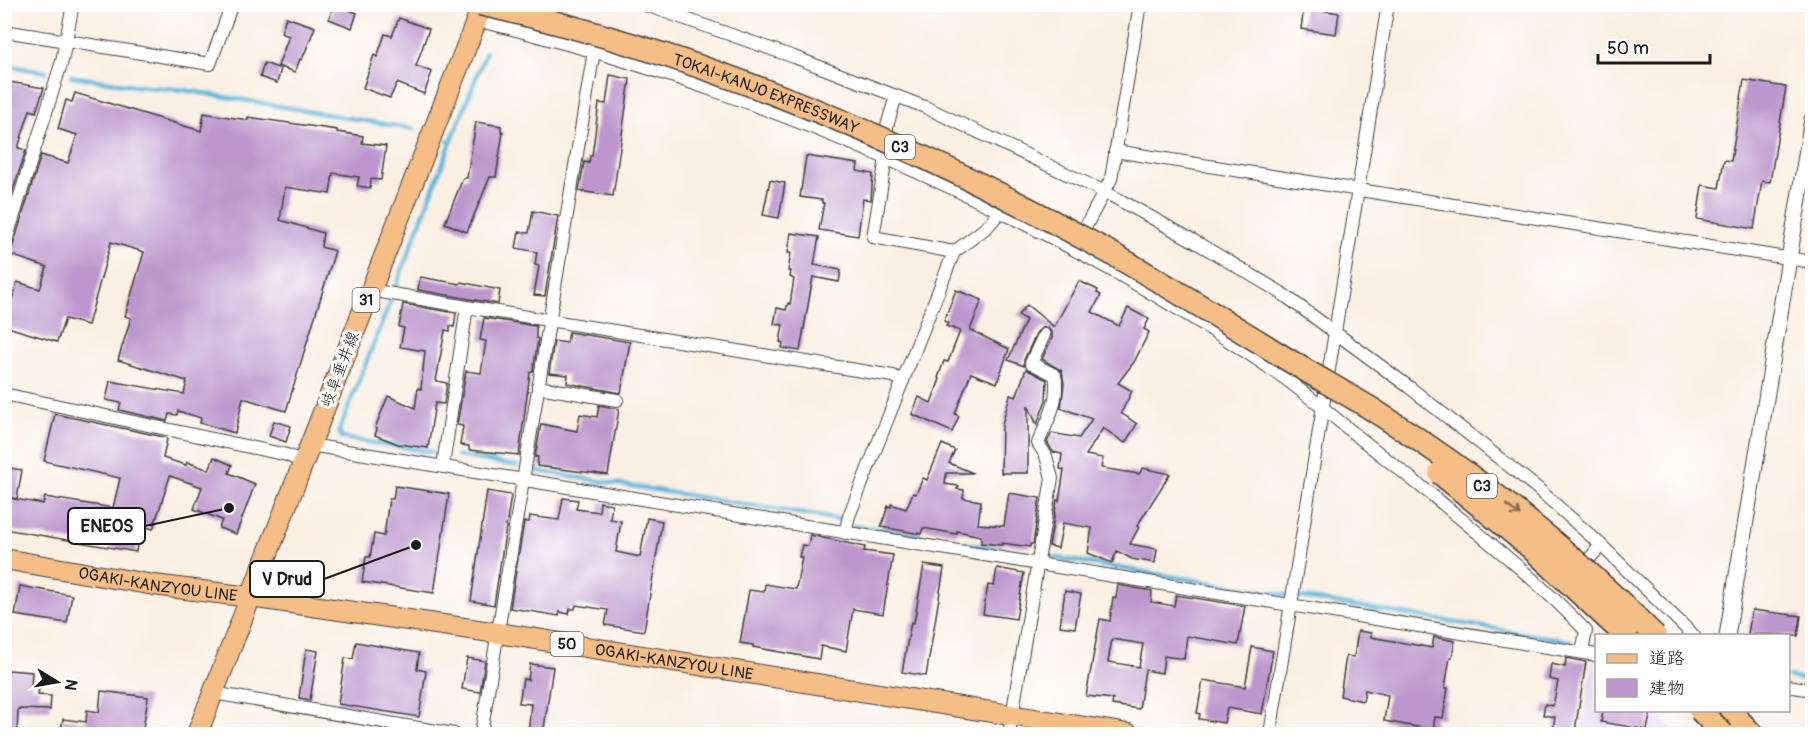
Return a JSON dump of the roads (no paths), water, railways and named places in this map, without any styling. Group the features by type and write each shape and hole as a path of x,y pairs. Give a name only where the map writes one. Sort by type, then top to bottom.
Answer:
{"highway":[{"name":"TOKAI-KANJO EXPRESSWAY","path":"480,10 521,14 640,49 757,88 874,135 984,186 1096,245 1372,409 1461,470 1538,529 1614,594 1653,634"},
{"name":"TOKAI-KANJO EXPRESSWAY","path":"1290,361 1455,485 1530,547 1624,634"},
{"path":"1701,712 1723,735"},
{"path":"1730,712 1752,735"}],"main road":[{"name":"岐阜垂井線","path":"197,735 480,10"},
{"name":"OGAKI-KANZYOU LINE","path":"4,559 154,585 498,633 1011,725 1129,735"}],"street":[{"path":"4,247 55,87 73,4"},
{"path":"4,31 210,64 232,4"},
{"path":"643,4 794,57 925,107 1105,192 1280,292 1501,458 1601,545 1692,634"},
{"path":"1074,250 1111,179 1140,4"},
{"path":"1270,735 1388,4"},
{"path":"480,10 766,109 886,158 1074,250 1281,375 1323,408 1556,599 1586,631 1582,652"},
{"path":"481,735 594,51"},
{"path":"896,96 887,126 886,158 873,237 954,252"},
{"path":"1727,634 1812,119"},
{"path":"1115,151 1812,262"},
{"path":"845,533 849,516 954,252 987,227 1000,212"},
{"path":"370,290 467,308 893,376 903,381"},
{"path":"443,465 467,308"},
{"path":"1011,725 1052,478 1046,456 1038,443 1055,402 1057,387 1055,375 1031,363 1044,335"},
{"path":"538,387 617,400"},
{"path":"4,394 287,455 307,453 443,465 845,533 1292,603 1595,655"},
{"path":"1556,599 1601,545"},
{"path":"1790,686 1812,690"},
{"path":"213,693 453,735"},
{"path":"1712,735 1716,712"}],"waterway":[{"path":"447,140 451,142 486,52"},
{"path":"4,65 46,72"},
{"path":"71,76 137,86 184,90 414,129"},
{"path":"395,289 451,142"},
{"path":"391,300 339,431 342,438 432,452"},
{"path":"457,456 517,466"},
{"path":"531,470 841,520"},
{"path":"854,526 1026,553"},
{"path":"1051,557 1286,595"},
{"path":"1298,597 1571,641"},
{"path":"1790,677 1812,681"}],"place":[{"name":"ENEOS","path":"229,508"},
{"name":"V Drud","path":"416,545"}]}
